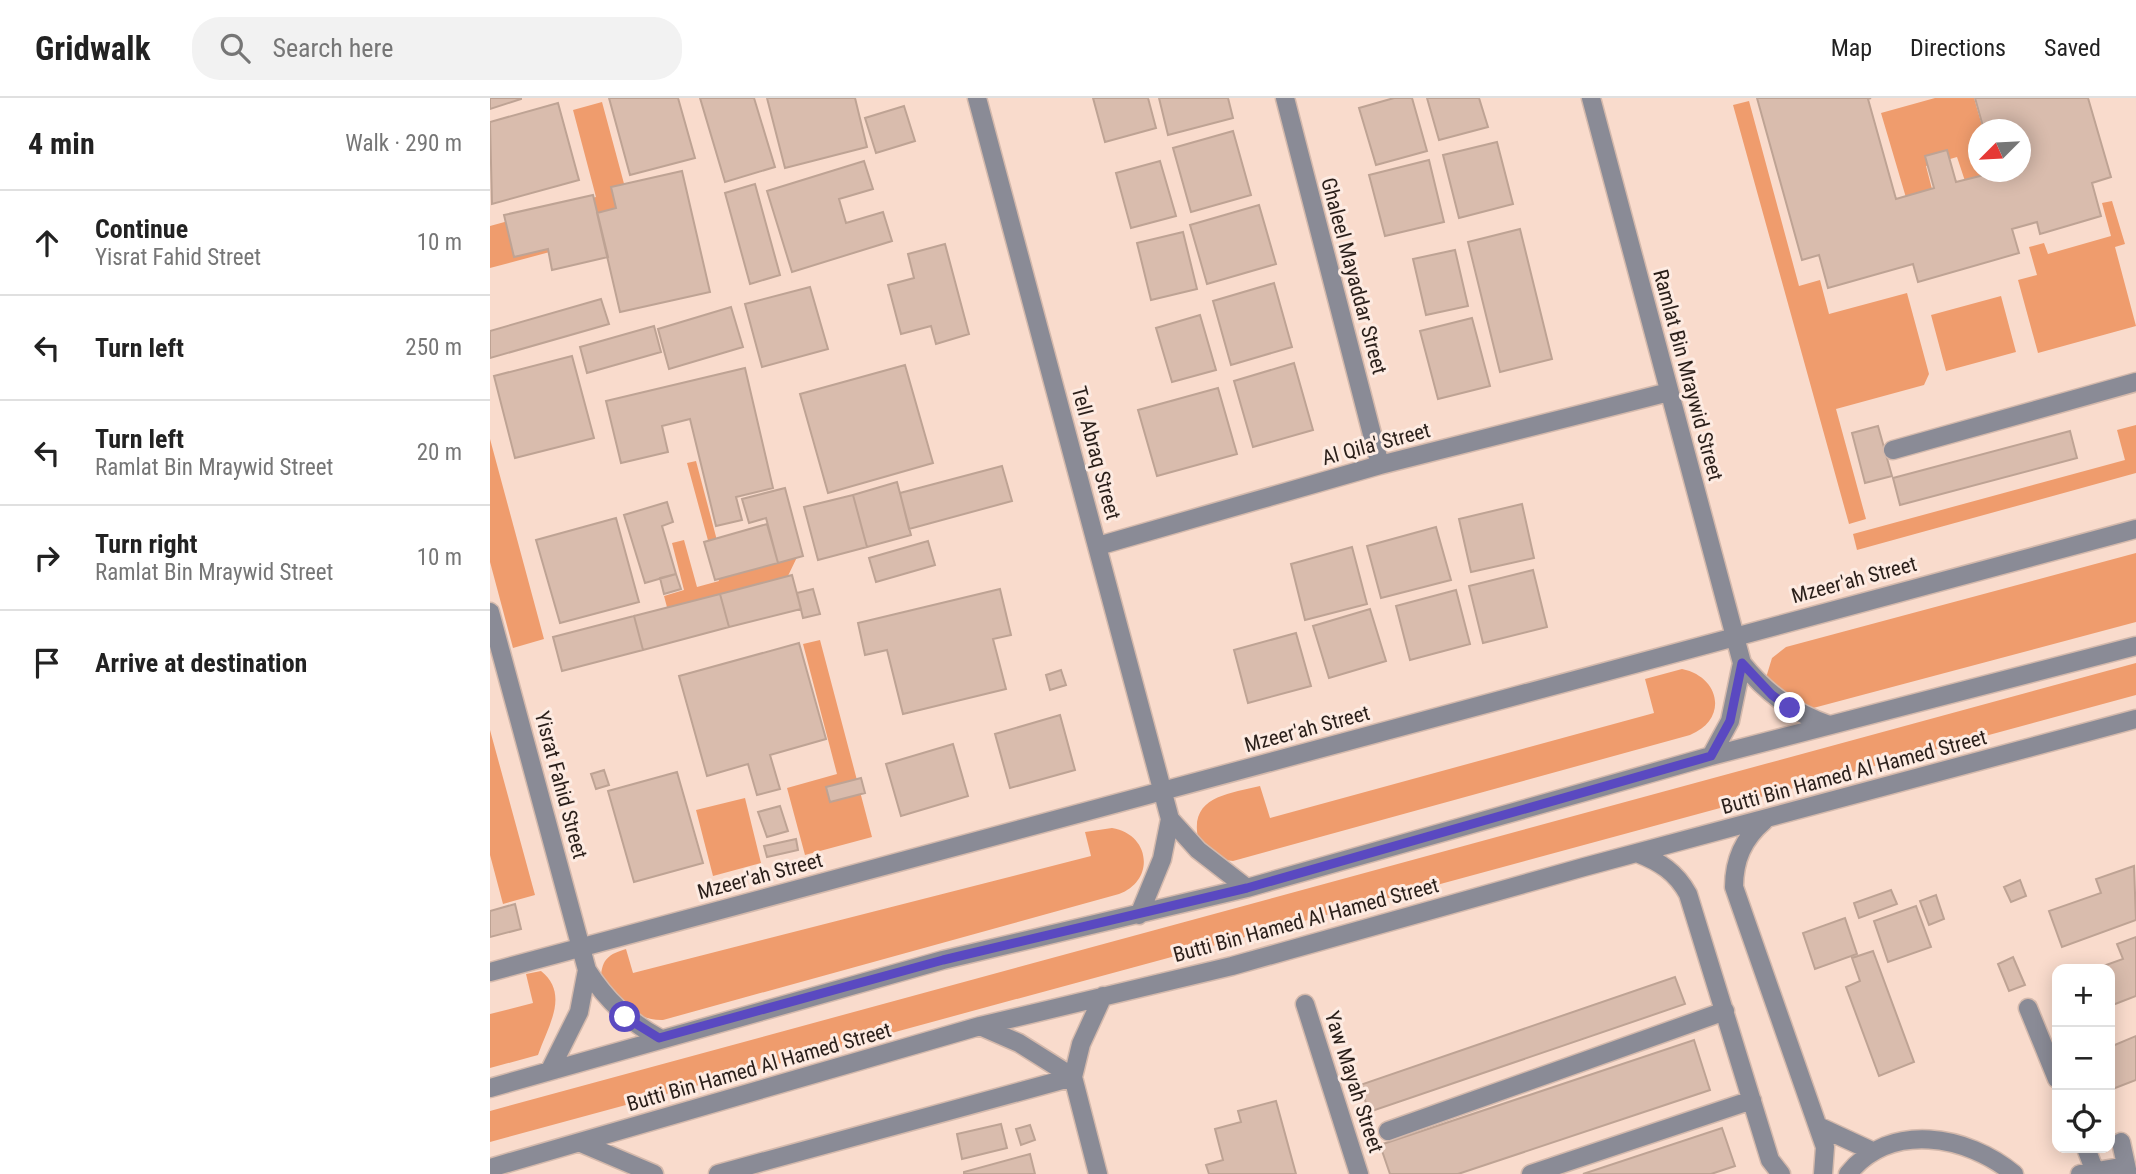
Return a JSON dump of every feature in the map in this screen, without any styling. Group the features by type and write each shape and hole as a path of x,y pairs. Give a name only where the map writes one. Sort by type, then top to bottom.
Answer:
{"street":[{"name":"Tell Abraq Street","path":"977,98 1170,820 1162,859 1139,915"},
{"name":"Ghaleel Mayaddar Street","path":"1284,98 1380,465"},
{"name":"Ramlat Bin Mraywid Street","path":"1591,98 1737,635 1742,663 1730,721 1711,756"},
{"path":"1893,450 2136,382"},
{"name":"Al Qila' Street","path":"1098,546 1380,465 1669,392"},
{"name":"Mzeer'ah Street","path":"490,972 2136,529"},
{"name":"Yisrat Fahid Street","path":"490,612 587,970 598,987 625,1017 659,1038"},
{"path":"490,1088 659,1038 943,960 1247,888 1711,756 2136,646"},
{"path":"1742,663 1772,695 1808,718 1829,725"},
{"name":"Butti Bin Hamed Al Hamed Street","path":"493,1166 581,1143 980,1026 1232,966 1637,853 2136,719"},
{"path":"1170,820 1214,864 1247,888"},
{"path":"1765,820 1753,830 1738,857 1734,887 1825,1147 1823,1174"},
{"path":"1637,853 1673,872 1688,894 1770,1160 1781,1174"},
{"name":"Yisrat Fahid Street","path":"550,1070 575,1022 587,970"},
{"path":"1098,1174 1073,1077 1081,1044 1103,996"},
{"name":"Yaw Mayah Street","path":"1305,1004 1359,1174"},
{"path":"2028,1008 2052,1067"},
{"path":"1388,1131 1725,1011"},
{"path":"980,1026 1019,1043 1073,1077"},
{"path":"718,1174 1073,1077"},
{"path":"1531,1174 1752,1100"},
{"path":"1818,1126 1872,1151"},
{"path":"1848,1174 1872,1151 1892,1142 1913,1138 1935,1139 1975,1151 2014,1174"},
{"path":"2086,1153 2088,1173 2127,1170 2121,1142"},
{"path":"581,1143 654,1174"}],"shaded area":[{"path":"1935,98 1974,98 1980,119 1968,119 1968,182 1986,182 1967,187 1957,157 1926,166 1933,193 1907,201 1881,113"},
{"path":"1749,101 1799,286 1820,280 1829,314 1907,293 1929,374 1924,385 1836,409 1866,519 1849,524 1733,105"},
{"path":"602,102 626,191 622,221 602,238 490,268 490,226 596,197 573,110"},
{"path":"2112,201 2125,244 2115,247 2136,326 2038,353 2018,280 2037,275 2029,247 2044,243 2048,254 2111,236 2102,203"},
{"path":"2001,296 2016,352 1946,371 1931,315"},
{"path":"2136,425 2136,473 1857,550 1853,534 2125,460 2117,430"},
{"path":"490,439 544,639 513,648 490,562"},
{"path":"696,461 719,548 758,538 788,511 800,551 786,580 668,611 664,596 684,590 672,543 684,540 697,587 719,581 687,463"},
{"path":"2136,553 2136,622 1802,711 1765,681 1772,658 1786,647"},
{"path":"820,640 872,837 805,855 787,788 837,774 803,644"},
{"path":"2136,663 2136,695 490,1142 490,1111"},
{"path":"1682,669 1705,681 1712,689 1715,699 1710,719 1690,735 1233,861 1216,859 1199,842 1199,815 1204,807 1223,795 1260,786 1270,818 1654,713 1645,679"},
{"path":"490,730 535,895 503,904 490,855"},
{"path":"745,798 761,863 713,876 696,810"},
{"path":"1112,828 1125,832 1134,839 1144,858 1139,879 1119,894 663,1020 643,1017 635,1012 620,1000 601,977 608,958 626,949 633,973 1091,856 1085,832"},
{"path":"541,971 550,980 555,1000 551,1022 538,1055 490,1068 490,1014 533,1003 526,974"}],"building":[{"path":"490,98 521,98 521,99 490,109"},
{"path":"609,98 678,98 695,158 630,175"},
{"path":"700,98 754,98 775,167 725,182"},
{"path":"767,98 855,98 867,147 785,168"},
{"path":"1093,98 1148,98 1156,128 1105,142"},
{"path":"1159,98 1228,98 1233,118 1168,135"},
{"path":"1394,98 1412,98 1427,151 1376,165 1359,108"},
{"path":"1427,98 1479,98 1488,127 1439,140"},
{"path":"1757,98 1871,98 1868,99 1896,199 1934,188 1925,156 1947,150 1956,182 1968,179 1968,182 2031,182 2031,119 1981,119 1975,98 2088,98 2111,177 2092,183 2101,216 2040,234 2037,222 2012,229 2019,253 1918,282 1913,264 1828,288 1819,255 1802,260"},
{"path":"558,103 579,180 492,204 490,122"},
{"path":"904,106 915,141 876,153 865,118"},
{"path":"1233,131 1251,195 1191,212 1173,148"},
{"path":"1497,142 1513,204 1459,218 1443,155"},
{"path":"1429,160 1444,222 1385,236 1369,175"},
{"path":"864,161 873,189 839,199 846,223 883,212 892,241 792,272 767,191"},
{"path":"1160,161 1176,216 1131,228 1116,173"},
{"path":"682,171 710,292 620,312 597,213 616,208 611,187"},
{"path":"755,184 780,275 750,284 725,193"},
{"path":"593,195 608,257 552,270 548,249 514,257 504,215"},
{"path":"1259,205 1276,264 1207,284 1190,225"},
{"path":"1520,229 1552,359 1500,372 1468,242"},
{"path":"1183,232 1197,289 1151,300 1137,243"},
{"path":"945,244 969,334 936,344 931,326 901,334 888,285 914,278 908,254"},
{"path":"1455,250 1468,306 1426,315 1413,259"},
{"path":"1274,283 1292,347 1231,365 1213,301"},
{"path":"810,287 828,349 762,367 745,304"},
{"path":"601,299 609,324 490,358 490,331"},
{"path":"731,307 743,347 669,369 658,329"},
{"path":"1200,315 1216,370 1172,382 1156,328"},
{"path":"1472,318 1490,386 1438,399 1420,331"},
{"path":"654,326 661,352 587,373 580,347"},
{"path":"572,356 594,438 515,458 494,376"},
{"path":"1294,363 1313,430 1253,447 1234,381"},
{"path":"905,365 933,463 828,493 800,394"},
{"path":"745,368 773,488 736,497 742,520 716,526 690,419 662,426 668,452 621,463 606,401"},
{"path":"1218,388 1237,454 1157,476 1138,410"},
{"path":"1878,426 1892,476 1865,483 1852,433"},
{"path":"2070,431 2077,458 1900,505 1893,478"},
{"path":"1002,466 1012,501 909,529 900,493"},
{"path":"897,482 911,535 867,547 853,495"},
{"path":"785,488 803,556 778,563 766,518 749,523 742,499"},
{"path":"853,495 867,547 818,560 804,507"},
{"path":"667,502 673,522 662,526 676,574 645,583 624,515"},
{"path":"1522,504 1534,558 1471,572 1459,519"},
{"path":"616,518 639,602 560,623 536,540"},
{"path":"767,524 778,563 715,580 704,542"},
{"path":"1436,527 1451,580 1381,598 1367,546"},
{"path":"928,541 935,565 876,582 869,558"},
{"path":"1352,547 1367,604 1305,620 1291,564"},
{"path":"1533,570 1547,627 1483,643 1469,586"},
{"path":"676,574 681,589 664,594 660,578"},
{"path":"792,575 801,609 729,627 720,594"},
{"path":"813,589 820,614 803,618 797,593"},
{"path":"1000,589 1011,635 993,639 1006,689 903,714 887,650 865,655 858,623"},
{"path":"1456,590 1470,644 1410,660 1396,606"},
{"path":"720,594 729,627 643,650 634,616"},
{"path":"1370,609 1386,661 1329,678 1313,626"},
{"path":"634,616 643,650 562,671 553,637"},
{"path":"1296,633 1311,686 1248,703 1234,650"},
{"path":"799,643 826,739 770,755 780,789 757,795 748,764 707,776 679,676"},
{"path":"1061,670 1066,685 1050,690 1046,675"},
{"path":"1060,715 1075,770 1010,788 995,734"},
{"path":"953,744 968,796 901,816 886,764"},
{"path":"604,770 609,785 596,789 591,774"},
{"path":"677,772 703,863 634,882 608,791"},
{"path":"861,778 865,793 830,802 826,787"},
{"path":"780,806 788,831 767,837 758,812"},
{"path":"796,839 798,850 767,857 764,846"},
{"path":"2134,866 2136,920 2062,947 2049,911 2101,893 2096,879"},
{"path":"2020,880 2026,896 2011,902 2004,887"},
{"path":"1891,890 1897,904 1859,918 1854,903"},
{"path":"1936,895 1944,919 1929,925 1920,901"},
{"path":"515,904 521,929 490,937 490,911"},
{"path":"1916,906 1931,947 1888,962 1874,921"},
{"path":"1845,918 1857,954 1815,969 1803,933"},
{"path":"2136,937 2136,996 2115,1004 2115,964 2109,964 2123,959 2117,944"},
{"path":"1873,951 1914,1062 1879,1076 1846,987 1860,981 1852,958"},
{"path":"2013,957 2025,985 2009,991 1998,964"},
{"path":"1675,977 1685,1004 1369,1112 1360,1085"},
{"path":"2136,1036 2136,1080 2115,1088 2115,1045"},
{"path":"1694,1040 1710,1090 1458,1174 1390,1174 1380,1145"},
{"path":"1276,1101 1296,1174 1209,1174 1206,1165 1223,1160 1215,1129 1241,1122 1238,1111"},
{"path":"1001,1124 1007,1148 962,1159 957,1134"},
{"path":"1030,1125 1035,1140 1021,1145 1016,1129"},
{"path":"1722,1128 1735,1166 1711,1174 1583,1174"},
{"path":"1030,1154 1035,1174 964,1174 964,1172"}],"route":[{"path":"625,1017 659,1038 943,960 1247,888 1711,756 1730,721 1742,663 1756,680 1790,708"}]}
